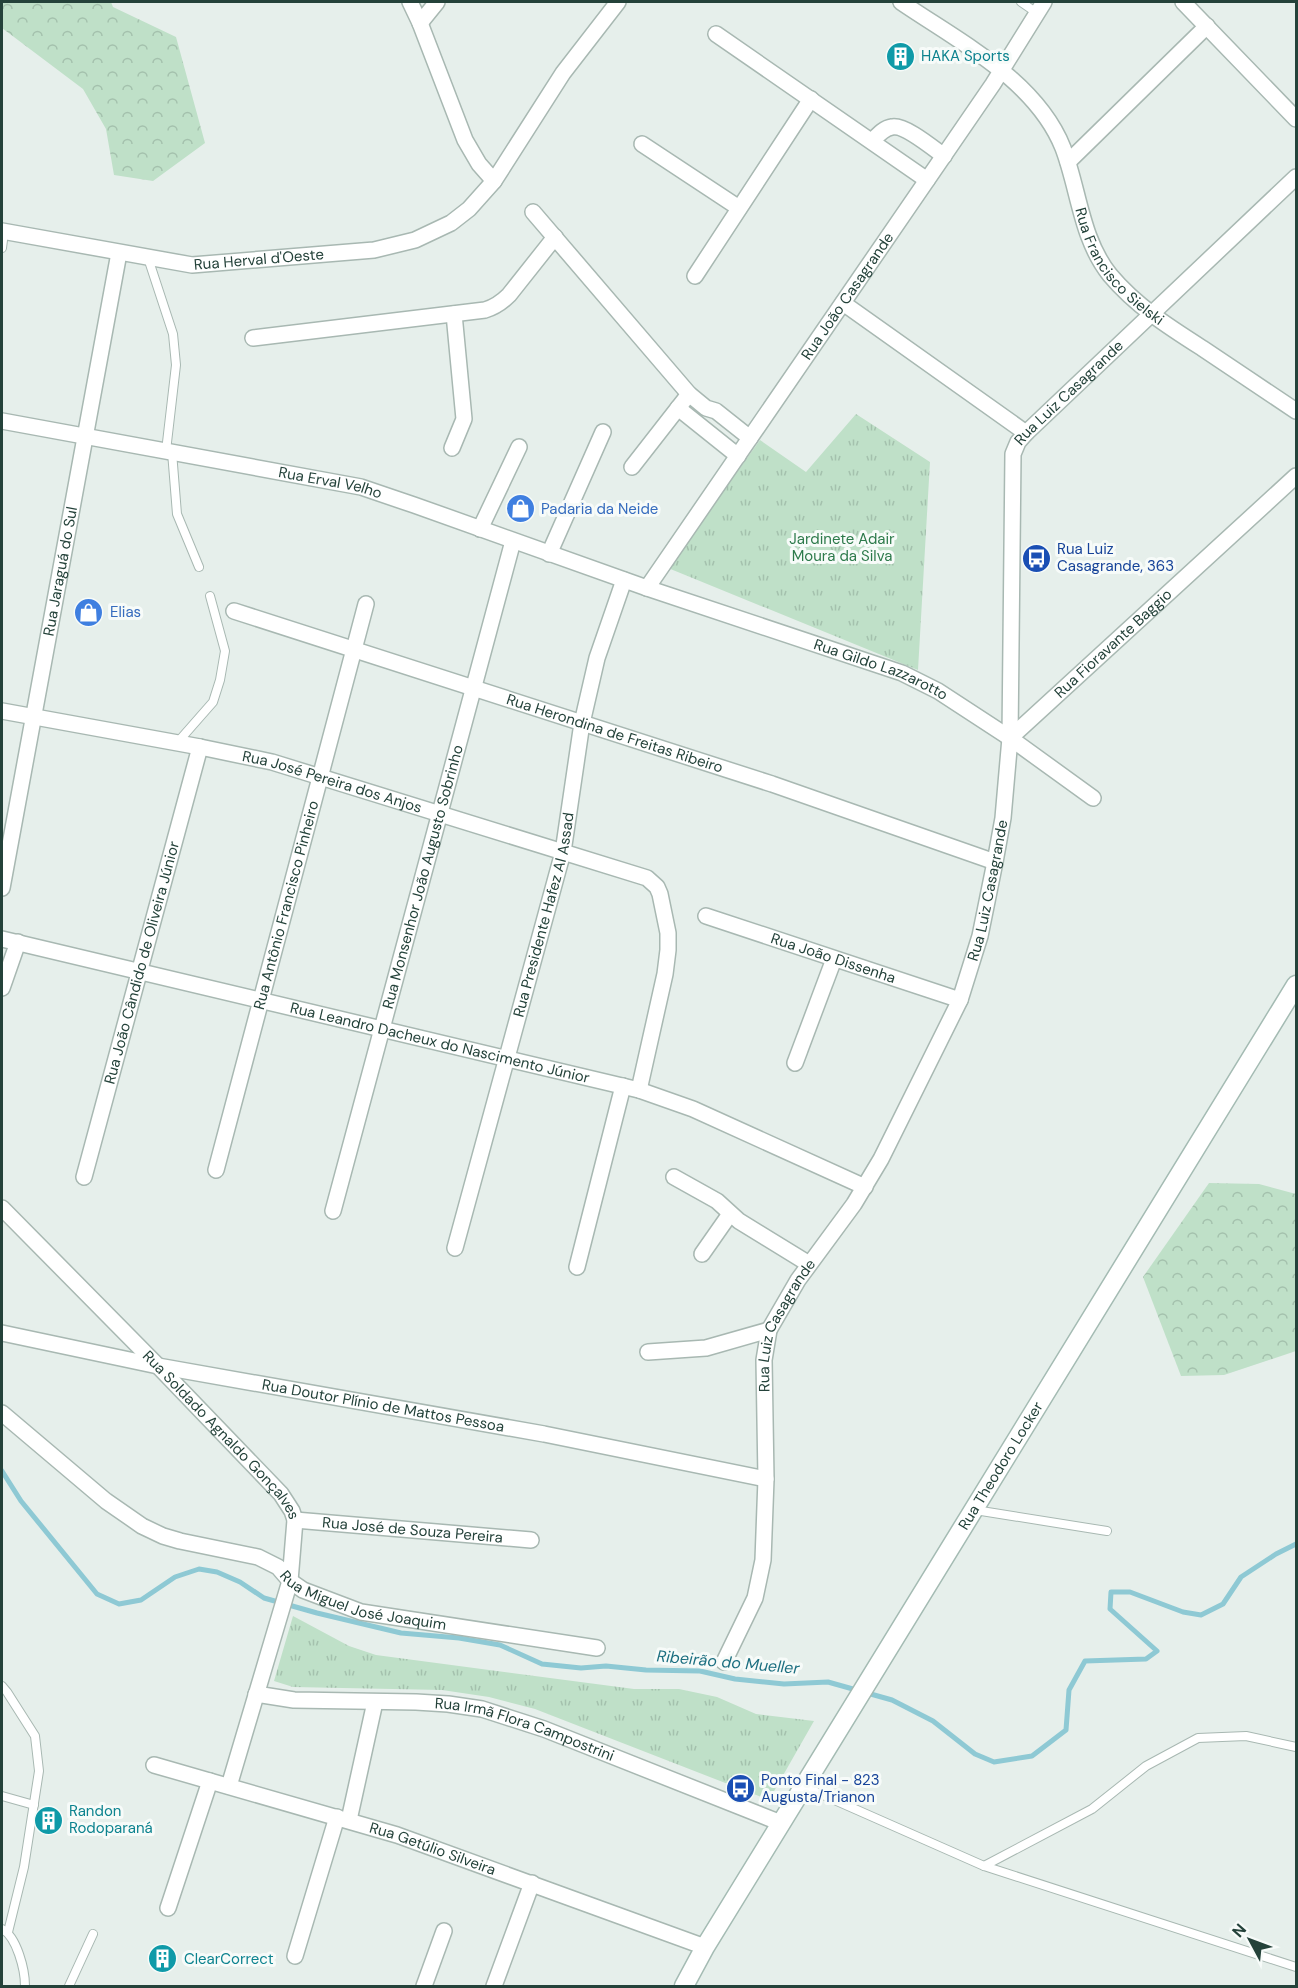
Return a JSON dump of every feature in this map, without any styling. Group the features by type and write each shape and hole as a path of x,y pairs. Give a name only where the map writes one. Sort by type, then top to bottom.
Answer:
{"main road":[{"name":"Rua Theodoro Locker","path":"684,1986 705,1947 803,1786 1296,985"},
{"name":"Rua Theodoro Locker","path":"675,1986 705,1947"}],"street":[{"path":"410,2 465,140 479,164 494,181"},
{"path":"420,23 437,2"},
{"name":"Rua Herval d'Oeste","path":"3,231 179,264 205,265 374,250 415,240 452,223 469,209 494,181 563,73 618,2"},
{"name":"Rua Francisco Sielski","path":"901,2 1002,70 1042,113 1062,146 1082,214 1099,259 1109,274 1127,293 1151,315 1296,411"},
{"path":"1184,2 1296,119"},
{"name":"Rua João Casagrande","path":"647,588 944,156 1041,7"},
{"path":"1068,162 1207,26"},
{"path":"716,34 927,180"},
{"path":"695,276 811,99"},
{"path":"872,141 890,127 896,126 944,156"},
{"path":"642,144 739,208"},
{"name":"Rua Luiz Casagrande","path":"724,1662 747,1616 760,1579 766,1479 764,1360 770,1330 788,1296 809,1264 866,1186 897,1130 960,1000 980,936 1004,808 1010,738 1012,466 1015,448 1026,433 1296,177"},
{"path":"533,212 689,394 706,408 716,411 750,438"},
{"path":"254,338 485,310 501,303 555,237"},
{"name":"Rua Jaraguá do Sul","path":"2,888 4,855 34,717 119,253"},
{"path":"843,303 1026,433"},
{"path":"452,448 464,419 454,314"},
{"path":"633,467 689,394"},
{"path":"678,408 738,456"},
{"name":"Rua Erval Velho","path":"2,421 361,487 647,588"},
{"path":"549,554 603,432"},
{"path":"480,529 519,447"},
{"name":"Rua Fioravante Baggio","path":"1010,738 1296,476"},
{"name":"Rua Monsenhor João Augusto Sobrinho","path":"333,1211 513,541"},
{"name":"Rua Presidente Hafez Al Assad","path":"455,1248 563,852 582,723 597,658 624,580"},
{"name":"Rua Gildo Lazzarotto","path":"647,588 915,678 1010,738 1093,798"},
{"name":"Rua Antônio Francisco Pinheiro","path":"216,1170 366,604"},
{"name":"Rua Herondina de Freitas Ribeiro","path":"234,611 772,784 995,862"},
{"name":"Rua José Pereira dos Anjos","path":"2,711 272,762 647,878 657,887 662,902 668,933 668,950 665,974 639,1090"},
{"name":"Rua João Cândido de Oliveira Júnior","path":"84,1177 200,747"},
{"name":"Rua João Dissenha","path":"706,916 960,1000"},
{"name":"Rua Leandro Dacheux do Nascimento Júnior","path":"2,939 639,1090 693,1108 866,1186"},
{"path":"2,988 18,942"},
{"path":"795,1063 834,959"},
{"path":"577,1267 623,1086"},
{"path":"674,1177 717,1201 747,1226 809,1264"},
{"name":"Rua Soldado Agnaldo Gonçalves","path":"2,1208 281,1494 296,1521 288,1588 229,1786"},
{"path":"702,1254 730,1214"},
{"path":"648,1352 706,1348 770,1330"},
{"name":"Rua Doutor Plínio de Mattos Pessoa","path":"2,1333 158,1366 544,1434 766,1479"},
{"name":"Rua Miguel José Joaquim","path":"2,1413 106,1501 141,1526 180,1541 258,1557 278,1567 288,1588 362,1612 597,1648"},
{"name":"Rua José de Souza Pereira","path":"296,1521 531,1540"},
{"name":"Rua Irmã Flora Campostrini","path":"256,1694 294,1700 448,1704 482,1709 513,1718 781,1823"},
{"path":"295,1956 343,1819 375,1702"},
{"name":"Rua Getúlio Silveira","path":"154,1765 397,1835 705,1947"},
{"path":"168,1908 210,1781"},
{"path":"494,1986 532,1883"},
{"path":"424,1986 444,1931"}],"lane":[{"path":"1021,2 1041,7"},
{"path":"2,248 3,231"},
{"path":"148,258 172,334 176,365 169,452 177,514 199,567"},
{"path":"177,743 213,702 220,680 225,651 210,596"},
{"path":"974,1510 1107,1531"},
{"path":"2,1686 35,1736 39,1771 24,1867 5,1930 23,1964 24,1986"},
{"path":"984,1866 1092,1809 1146,1766 1198,1738 1245,1736 1296,1747"},
{"path":"803,1786 984,1866 1296,1967"},
{"path":"2,1796 34,1805"},
{"path":"69,1986 93,1934"}],"green space":[{"path":"2,2 111,2 113,7 176,37 205,143 153,181 114,175 106,129 83,89 2,28"},
{"name":"Jardinete Adair Moura da Silva","path":"856,414 930,462 918,670 668,568 760,440 806,472"},
{"path":"1209,1183 1259,1184 1296,1194 1296,1351 1224,1375 1181,1376 1143,1277"},
{"path":"293,1616 349,1646 376,1655 634,1689 679,1689 717,1697 756,1714 814,1721 769,1800 535,1709 489,1697 442,1690 293,1687 274,1681"}],"waterway":[{"name":"Ribeirão do Mueller","path":"2,1471 21,1501 97,1594 119,1604 141,1600 175,1577 199,1569 217,1572 240,1582 264,1598 317,1613 401,1633 459,1638 500,1645 542,1664 581,1668 606,1666 646,1670 700,1671 735,1679 784,1684 828,1682 892,1700 933,1721 975,1754 994,1762 1032,1756 1066,1730 1069,1690 1085,1661 1146,1659 1157,1651 1110,1609 1111,1592 1130,1592 1183,1612 1201,1615 1223,1604 1241,1577 1296,1544"}],"place":[{"name":"HAKA Sports","path":"900,56"},
{"name":"Padaria da Neide","path":"520,509"},
{"name":"Rua Luiz Casagrande, 363","path":"1036,558"},
{"name":"Elias","path":"89,612"},
{"name":"Ponto Final - 823 Augusta/Trianon","path":"740,1789"},
{"name":"Randon Rodoparaná","path":"48,1820"},
{"name":"ClearCorrect","path":"163,1959"}]}
